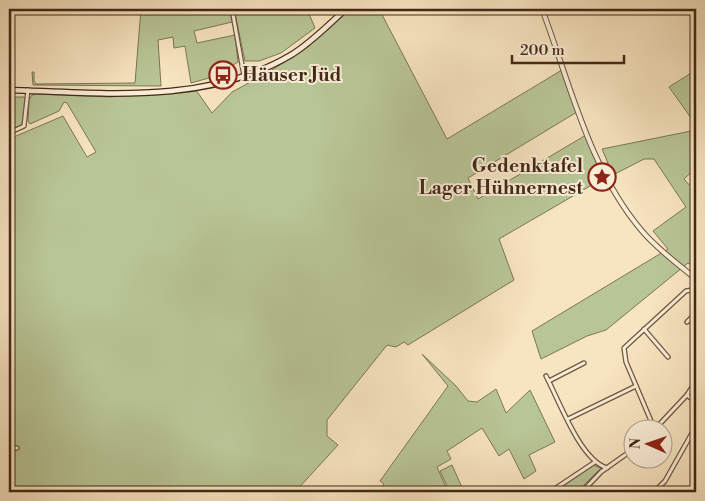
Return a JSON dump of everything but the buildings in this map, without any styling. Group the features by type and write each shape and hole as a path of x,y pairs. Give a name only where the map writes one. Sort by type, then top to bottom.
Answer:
{"main road":[{"path":"9,90 159,92 195,88 244,76 276,63 303,47 346,9"}],"street":[{"path":"232,9 244,76"},
{"path":"542,9 594,152 612,190 643,232 696,279"},
{"path":"9,133 24,126 28,90"},
{"path":"650,418 636,386 624,352 626,345 689,290 696,293"},
{"path":"687,322 696,313"},
{"path":"644,329 668,357"},
{"path":"549,381 584,363"},
{"path":"546,376 581,444 594,462 607,468"},
{"path":"665,418 687,395 696,381"},
{"path":"568,419 636,386"},
{"path":"687,395 696,402"},
{"path":"654,492 670,472 696,426"},
{"path":"9,448 17,448"},
{"path":"582,492 607,468 622,457"},
{"path":"550,492 594,462"}],"green space":[{"path":"141,9 230,9 232,22 194,31 197,43 235,35 238,62 216,76 191,83 185,46 174,48 173,37 158,40 161,86 33,85 32,72 34,72 36,84 135,83"},
{"path":"234,9 307,9 315,28 281,53 259,61 245,61"},
{"path":"351,9 379,9 447,139 562,70 577,112 468,178 478,199 586,135 604,178 499,239 514,280 408,345 404,342 396,347 387,345 327,420 327,436 338,445 295,492 9,492 9,279 15,279 9,269 9,139 63,116 87,157 96,152 67,103 64,102 59,111 30,124 28,121 29,100 32,95 111,97 150,92 196,90 212,113 232,92 305,49"},
{"path":"696,70 696,125 669,87"},
{"path":"9,97 24,97 26,101 22,125 9,131"},
{"path":"696,130 696,168 684,179 692,188 696,186 696,268 688,263 606,330 587,336 541,359 532,331 668,249 653,231 686,207 654,159 644,159 613,175 602,149"},
{"path":"422,354 456,386 468,401 477,402 496,389 506,413 530,390 555,442 529,455 536,471 524,479 509,449 499,456 482,428 447,451 451,459 437,467 448,492 376,492 384,484 380,481 448,386"},
{"path":"452,465 464,492 450,492 440,471"},
{"path":"593,465 601,468 577,492 553,492"}],"place":[{"name":"Häuser Jüd","path":"223,75"},
{"name":"Gedenktafel Lager Hühnernest","path":"602,177"}]}
